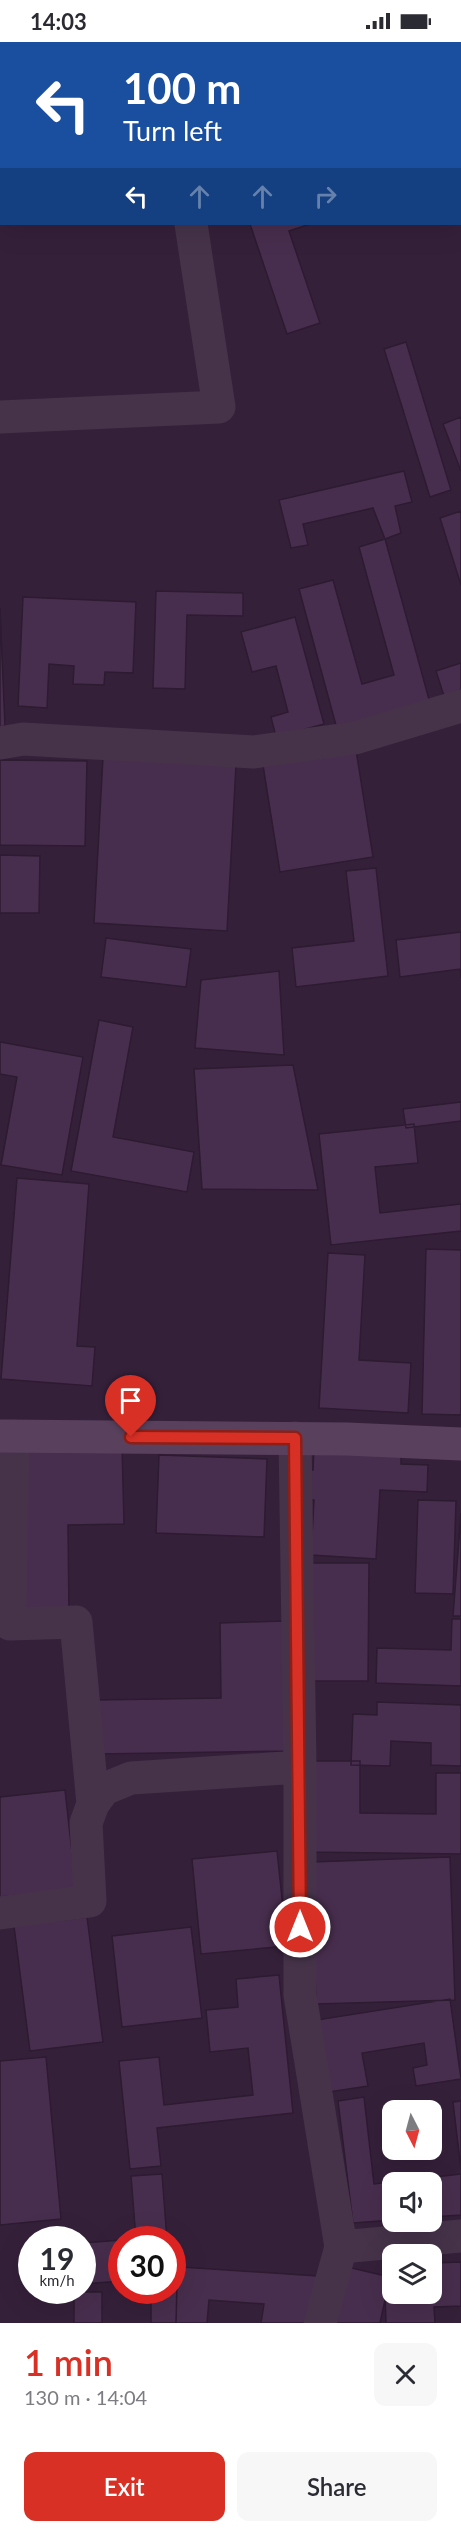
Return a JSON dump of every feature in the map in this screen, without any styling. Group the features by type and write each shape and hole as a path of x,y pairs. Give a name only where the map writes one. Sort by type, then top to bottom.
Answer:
{"street":[{"path":"0,417 219,406 191,225"},
{"path":"0,743 23,739 254,752 355,738 461,706"},
{"path":"93,1804 76,1622 10,1624 7,1436 295,1438 461,1444"},
{"path":"295,1438 300,1767 300,1995 341,2247 320,2323"},
{"path":"0,1913 90,1901 86,1823 93,1804 104,1789 131,1778 300,1767"},
{"path":"341,2247 461,2236"}],"building":[{"path":"250,225 307,225 289,231 320,323 287,334"},
{"path":"406,342 451,490 430,497 384,349"},
{"path":"461,417 461,471 443,424"},
{"path":"404,471 412,502 395,506 401,533 385,539 373,508 303,524 308,545 291,548 279,500"},
{"path":"461,511 461,585 440,518"},
{"path":"385,539 430,703 337,729 299,589 333,580 362,684 394,675 359,547"},
{"path":"156,591 243,593 243,616 187,615 185,689 153,688"},
{"path":"23,597 136,602 133,673 105,672 104,685 73,684 74,666 49,664 47,708 18,706"},
{"path":"0,608 5,726 0,727"},
{"path":"295,617 324,724 276,737 271,717 288,712 276,666 252,672 241,632"},
{"path":"461,663 461,690 444,696 436,671"},
{"path":"356,750 373,857 280,872 263,765"},
{"path":"103,757 236,765 227,931 94,923"},
{"path":"0,760 87,761 85,846 0,845"},
{"path":"0,855 40,856 39,913 0,913"},
{"path":"376,868 388,976 296,987 292,948 354,941 346,871"},
{"path":"461,932 461,978 460,969 400,977 396,940"},
{"path":"106,938 191,949 186,987 101,977"},
{"path":"279,971 284,1055 195,1048 201,980"},
{"path":"99,1020 133,1027 113,1137 194,1152 187,1192 71,1171"},
{"path":"0,1042 83,1057 62,1175 1,1165 17,1077 0,1074"},
{"path":"293,1065 318,1190 202,1189 194,1069"},
{"path":"461,1102 461,1121 406,1128 403,1109"},
{"path":"414,1124 418,1163 375,1167 380,1213 461,1204 461,1231 331,1245 319,1134"},
{"path":"17,1178 89,1184 77,1346 95,1347 92,1386 1,1379"},
{"path":"426,1249 461,1250 461,1415 422,1414"},
{"path":"328,1253 365,1255 359,1360 411,1363 408,1413 319,1408"},
{"path":"122,1445 124,1524 68,1525 69,1613 24,1614 21,1447"},
{"path":"314,1448 401,1453 401,1464 428,1465 427,1492 380,1490 376,1559 311,1555 314,1500 301,1500 303,1470 313,1470"},
{"path":"159,1455 267,1459 264,1537 156,1533"},
{"path":"418,1500 456,1501 453,1594 415,1593"},
{"path":"461,1513 461,1616 453,1616"},
{"path":"312,1563 369,1563 368,1681 312,1681"},
{"path":"452,1619 461,1619 461,1686 376,1683 377,1648 451,1650"},
{"path":"283,1621 285,1751 97,1754 96,1700 221,1698 220,1623"},
{"path":"377,1702 461,1705 461,1766 431,1765 431,1743 391,1741 390,1766 351,1765 353,1714 377,1715"},
{"path":"309,1761 360,1761 360,1813 436,1814 436,1773 461,1773 461,1854 308,1852"},
{"path":"65,1790 76,1889 0,1897 0,1797"},
{"path":"277,1851 287,1946 201,1954 192,1859"},
{"path":"450,1857 455,2000 316,2004 312,1862"},
{"path":"87,1917 103,2042 30,2051 14,1926"},
{"path":"191,1927 202,2018 122,2027 112,1936"},
{"path":"279,1975 293,2113 157,2128 161,2166 130,2169 119,2061 159,2057 164,2105 253,2095 248,2048 210,2052 206,2010 238,2007 236,1979"},
{"path":"450,1999 461,2079 416,2086 413,2068 427,2065 424,2043 362,2053 368,2086 322,2093 310,2021"},
{"path":"46,2057 61,2219 0,2225 0,2061"},
{"path":"364,2097 374,2184 382,2183 382,2221 353,2223 338,2101"},
{"path":"461,2101 461,2170 453,2102"},
{"path":"162,2174 166,2226 135,2226 131,2176"},
{"path":"461,2174 461,2215 442,2216 442,2176"},
{"path":"108,2241 108,2282 96,2283 96,2242"},
{"path":"461,2262 461,2306 434,2307 435,2323 386,2323 385,2304 442,2304 442,2263"},
{"path":"343,2266 382,2275 382,2304 384,2304 380,2323 330,2323"},
{"path":"186,2267 318,2276 304,2323 261,2323 264,2304 209,2300 207,2323 176,2323 176,2304 186,2304"},
{"path":"96,2292 102,2292 102,2323 74,2323 74,2304 96,2304"},
{"path":"151,2304 176,2304 176,2323 151,2323"}],"route":[{"path":"131,1437 295,1438 300,1927"}]}
